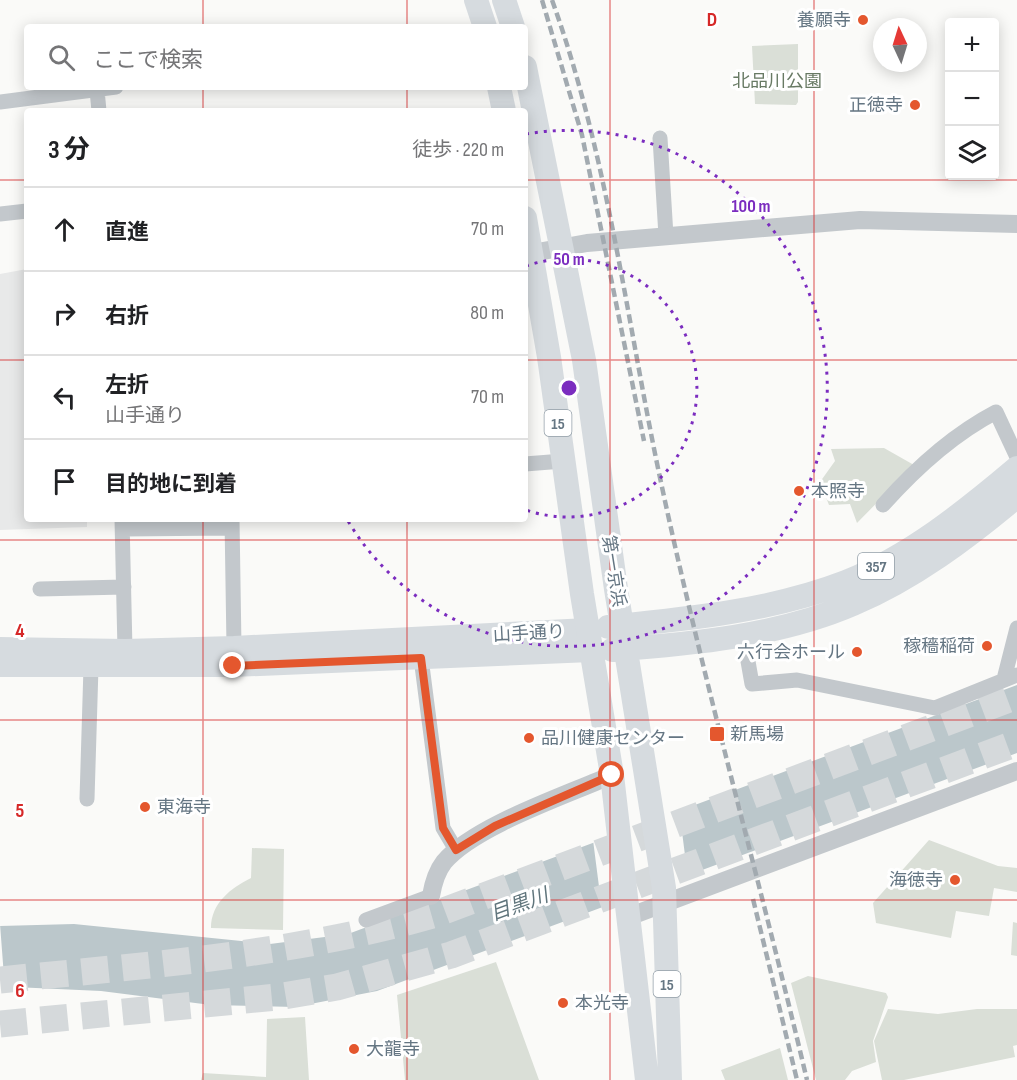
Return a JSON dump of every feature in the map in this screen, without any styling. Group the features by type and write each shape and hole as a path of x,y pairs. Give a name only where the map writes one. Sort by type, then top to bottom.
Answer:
{"highway":[{"path":"476,0 484,24"},
{"path":"504,0 512,24"},
{"name":"第一京浜","path":"528,82 584,360 624,637 654,816 665,896 670,1080"},
{"path":"500,90 503,108"},
{"name":"第一京浜","path":"528,233 612,775 647,1080"},
{"name":"山手通り","path":"624,637 803,596 847,581 952,522 1017,468"},
{"name":"山手通り","path":"590,640 743,633 808,620 854,603 966,539 1017,496"}],"main road":[{"name":"山手通り","path":"0,648 125,650 590,640"},
{"name":"山手通り","path":"0,666 91,668 233,666 421,658 590,640"}],"street":[{"path":"0,102 97,90 99,108"},
{"path":"660,138 666,236"},
{"path":"0,214 24,211"},
{"path":"532,253 562,247 666,236 860,220 1017,224"},
{"path":"883,504 911,474 969,426 996,412 1017,457"},
{"path":"528,464 563,461"},
{"path":"125,650 123,524 232,524 234,647"},
{"path":"40,589 124,587"},
{"path":"743,633 752,684 797,680 935,708 1011,677 1017,628"},
{"path":"421,658 443,828 456,850"},
{"path":"87,799 91,668"},
{"path":"627,910 1017,771"},
{"path":"366,920 431,896 443,863 456,850 495,826 612,775"}],"shaded area":[{"path":"24,270 24,522 87,522 87,527 0,530 0,274"}],"green space":[{"name":"北品川公園","path":"798,44 798,102 796,105 755,104 752,46"},
{"path":"884,448 914,465 857,523 850,504 829,505 820,482 835,461 831,449"},
{"name":"海徳寺","path":"929,840 998,866 1017,868 1017,892 994,888 989,916 956,911 951,938 876,923 873,903"},
{"path":"252,848 284,849 283,930 211,928 214,911 223,897 251,878"},
{"path":"1013,922 1017,923 1017,956 1011,955"},
{"path":"496,962 539,1080 405,1080 397,995"},
{"path":"808,976 886,993 888,997 873,1041 876,1062 852,1071 845,1080 816,1080 791,983"},
{"path":"888,1009 938,1014 977,1009 1017,1009 1017,1045 1013,1046 1015,1057 904,1080 882,1080 874,1041"},
{"path":"305,1017 309,1080 201,1080 203,1073 266,1077 267,1019"},
{"path":"780,1048 788,1080 725,1080 721,1070"}],"water":[{"name":"目黒川","path":"1017,685 1017,753 377,991 295,1007 211,1005 101,991 14,987 0,990 0,926 74,924 270,944 348,934"}],"pier":[{"path":"679,808 688,879 602,910 593,840"},
{"path":"0,924 5,990 0,990"}],"tunnel":[{"path":"0,980 220,957 274,949 383,928 436,914 1017,696"},
{"path":"0,1024 277,997 337,987 451,955 1017,743"}],"railway":[{"path":"542,0 582,135 644,441"},
{"path":"552,0 571,58 601,175 647,414 676,549 807,1080"},
{"path":"753,899 797,1080"}],"place":[{"name":"養願寺","path":"863,20"},
{"name":"正徳寺","path":"915,105"},
{"name":"本照寺","path":"799,491"},
{"name":"稼穡稲荷","path":"987,646"},
{"name":"六行会ホール","path":"857,652"},
{"name":"新馬場","path":"717,734"},
{"name":"品川健康センター","path":"529,738"},
{"name":"東海寺","path":"145,807"},
{"name":"海徳寺","path":"955,880"},
{"name":"本光寺","path":"563,1003"},
{"name":"大龍寺","path":"354,1049"}],"route":[{"path":"233,666 421,658 432,758 443,828 456,850 495,826 612,775"}]}
